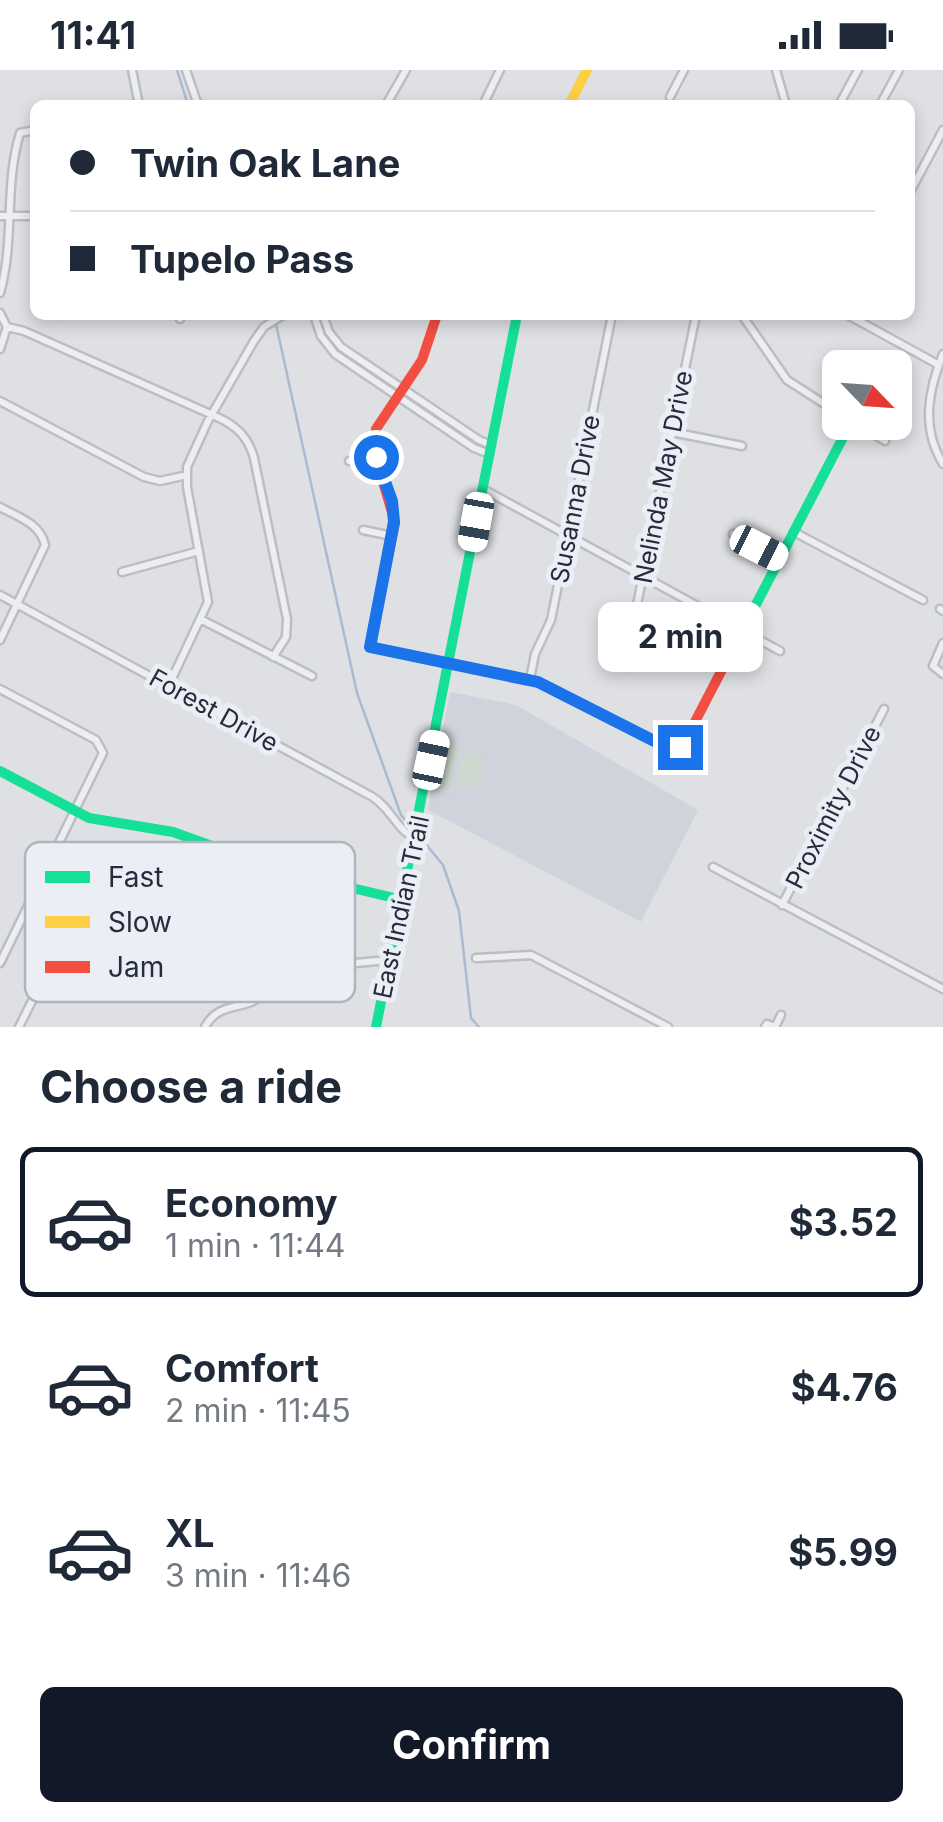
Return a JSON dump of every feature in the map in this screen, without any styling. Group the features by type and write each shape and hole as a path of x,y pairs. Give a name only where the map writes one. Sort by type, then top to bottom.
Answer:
{"street":[{"path":"132,70 138,100"},
{"path":"186,70 196,100"},
{"path":"390,100 406,70"},
{"path":"485,100 500,70"},
{"path":"572,100 588,70"},
{"path":"670,97 684,70"},
{"path":"776,70 785,100"},
{"path":"842,100 858,70"},
{"path":"883,100 898,70"},
{"path":"0,293 7,262 4,216 10,176 23,131 30,130"},
{"path":"915,183 943,130"},
{"path":"4,216 30,216"},
{"path":"0,314 7,327 0,349"},
{"path":"170,685 202,620 208,598 187,475 211,415 260,331 275,320"},
{"path":"316,320 331,350 490,449"},
{"path":"325,320 337,344 400,393"},
{"path":"436,320 428,348 376,429 374,453 392,501 393,536 370,647 530,679 668,748 680,747 843,440"},
{"name":"East Indian Trail","path":"376,1027 517,320"},
{"name":"Susanna Drive","path":"530,679 535,654 551,620 611,320"},
{"name":"Nelinda May Drive","path":"630,638 695,320"},
{"path":"748,320 787,380 822,402"},
{"path":"857,320 938,365"},
{"path":"7,327 24,331 240,431 254,458 288,624 284,641 272,657"},
{"path":"943,354 929,404 932,440 943,464"},
{"path":"0,402 144,477 160,481 187,475"},
{"path":"672,432 742,446"},
{"path":"349,461 374,453"},
{"path":"482,488 780,651"},
{"path":"0,508 36,526 44,540 44,551 0,640"},
{"path":"363,530 393,536"},
{"path":"794,532 922,600"},
{"path":"733,534 780,558"},
{"path":"122,572 200,551"},
{"name":"Forest Drive","path":"0,595 381,802 404,832 416,838"},
{"path":"202,620 312,676"},
{"path":"943,643 933,664 943,674"},
{"path":"0,689 86,735 100,744 104,753 61,842"},
{"name":"Proximity Drive","path":"782,905 884,709"},
{"path":"0,771 100,822 203,842"},
{"path":"713,868 943,989"},
{"path":"355,889 403,900"},
{"path":"0,963 25,914"},
{"path":"476,958 531,955 668,1027"},
{"path":"355,963 389,960"},
{"path":"19,1027 32,1002"},
{"path":"205,1027 219,1011 251,1002"},
{"path":"765,1027 775,1027 781,1015"}],"shaded area":[{"path":"450,692 516,705 698,810 641,922 428,810"},
{"path":"440,741 462,750 449,786 441,795 433,778"},
{"path":"472,752 483,760 483,772 476,784 460,790 456,785 462,758"}],"waterway":[{"path":"177,70 186,100"},
{"path":"275,320 357,693 401,815 412,828"},
{"path":"420,837 443,865 459,911 471,1018 479,1027"}],"traffic: fast":[{"path":"376,1027 516,320"},
{"path":"726,662 842,440"},
{"path":"0,771 89,818 173,832 201,842"},
{"path":"355,889 403,900"}],"traffic: slow":[{"path":"572,100 587,70"}],"traffic: jam":[{"path":"435,320 422,360 376,429 374,452 395,522 370,647 538,682 668,748 677,748 685,741 726,662"}],"route":[{"path":"376,457 394,508 394,522 370,647 538,682 668,748 680,747"}]}
